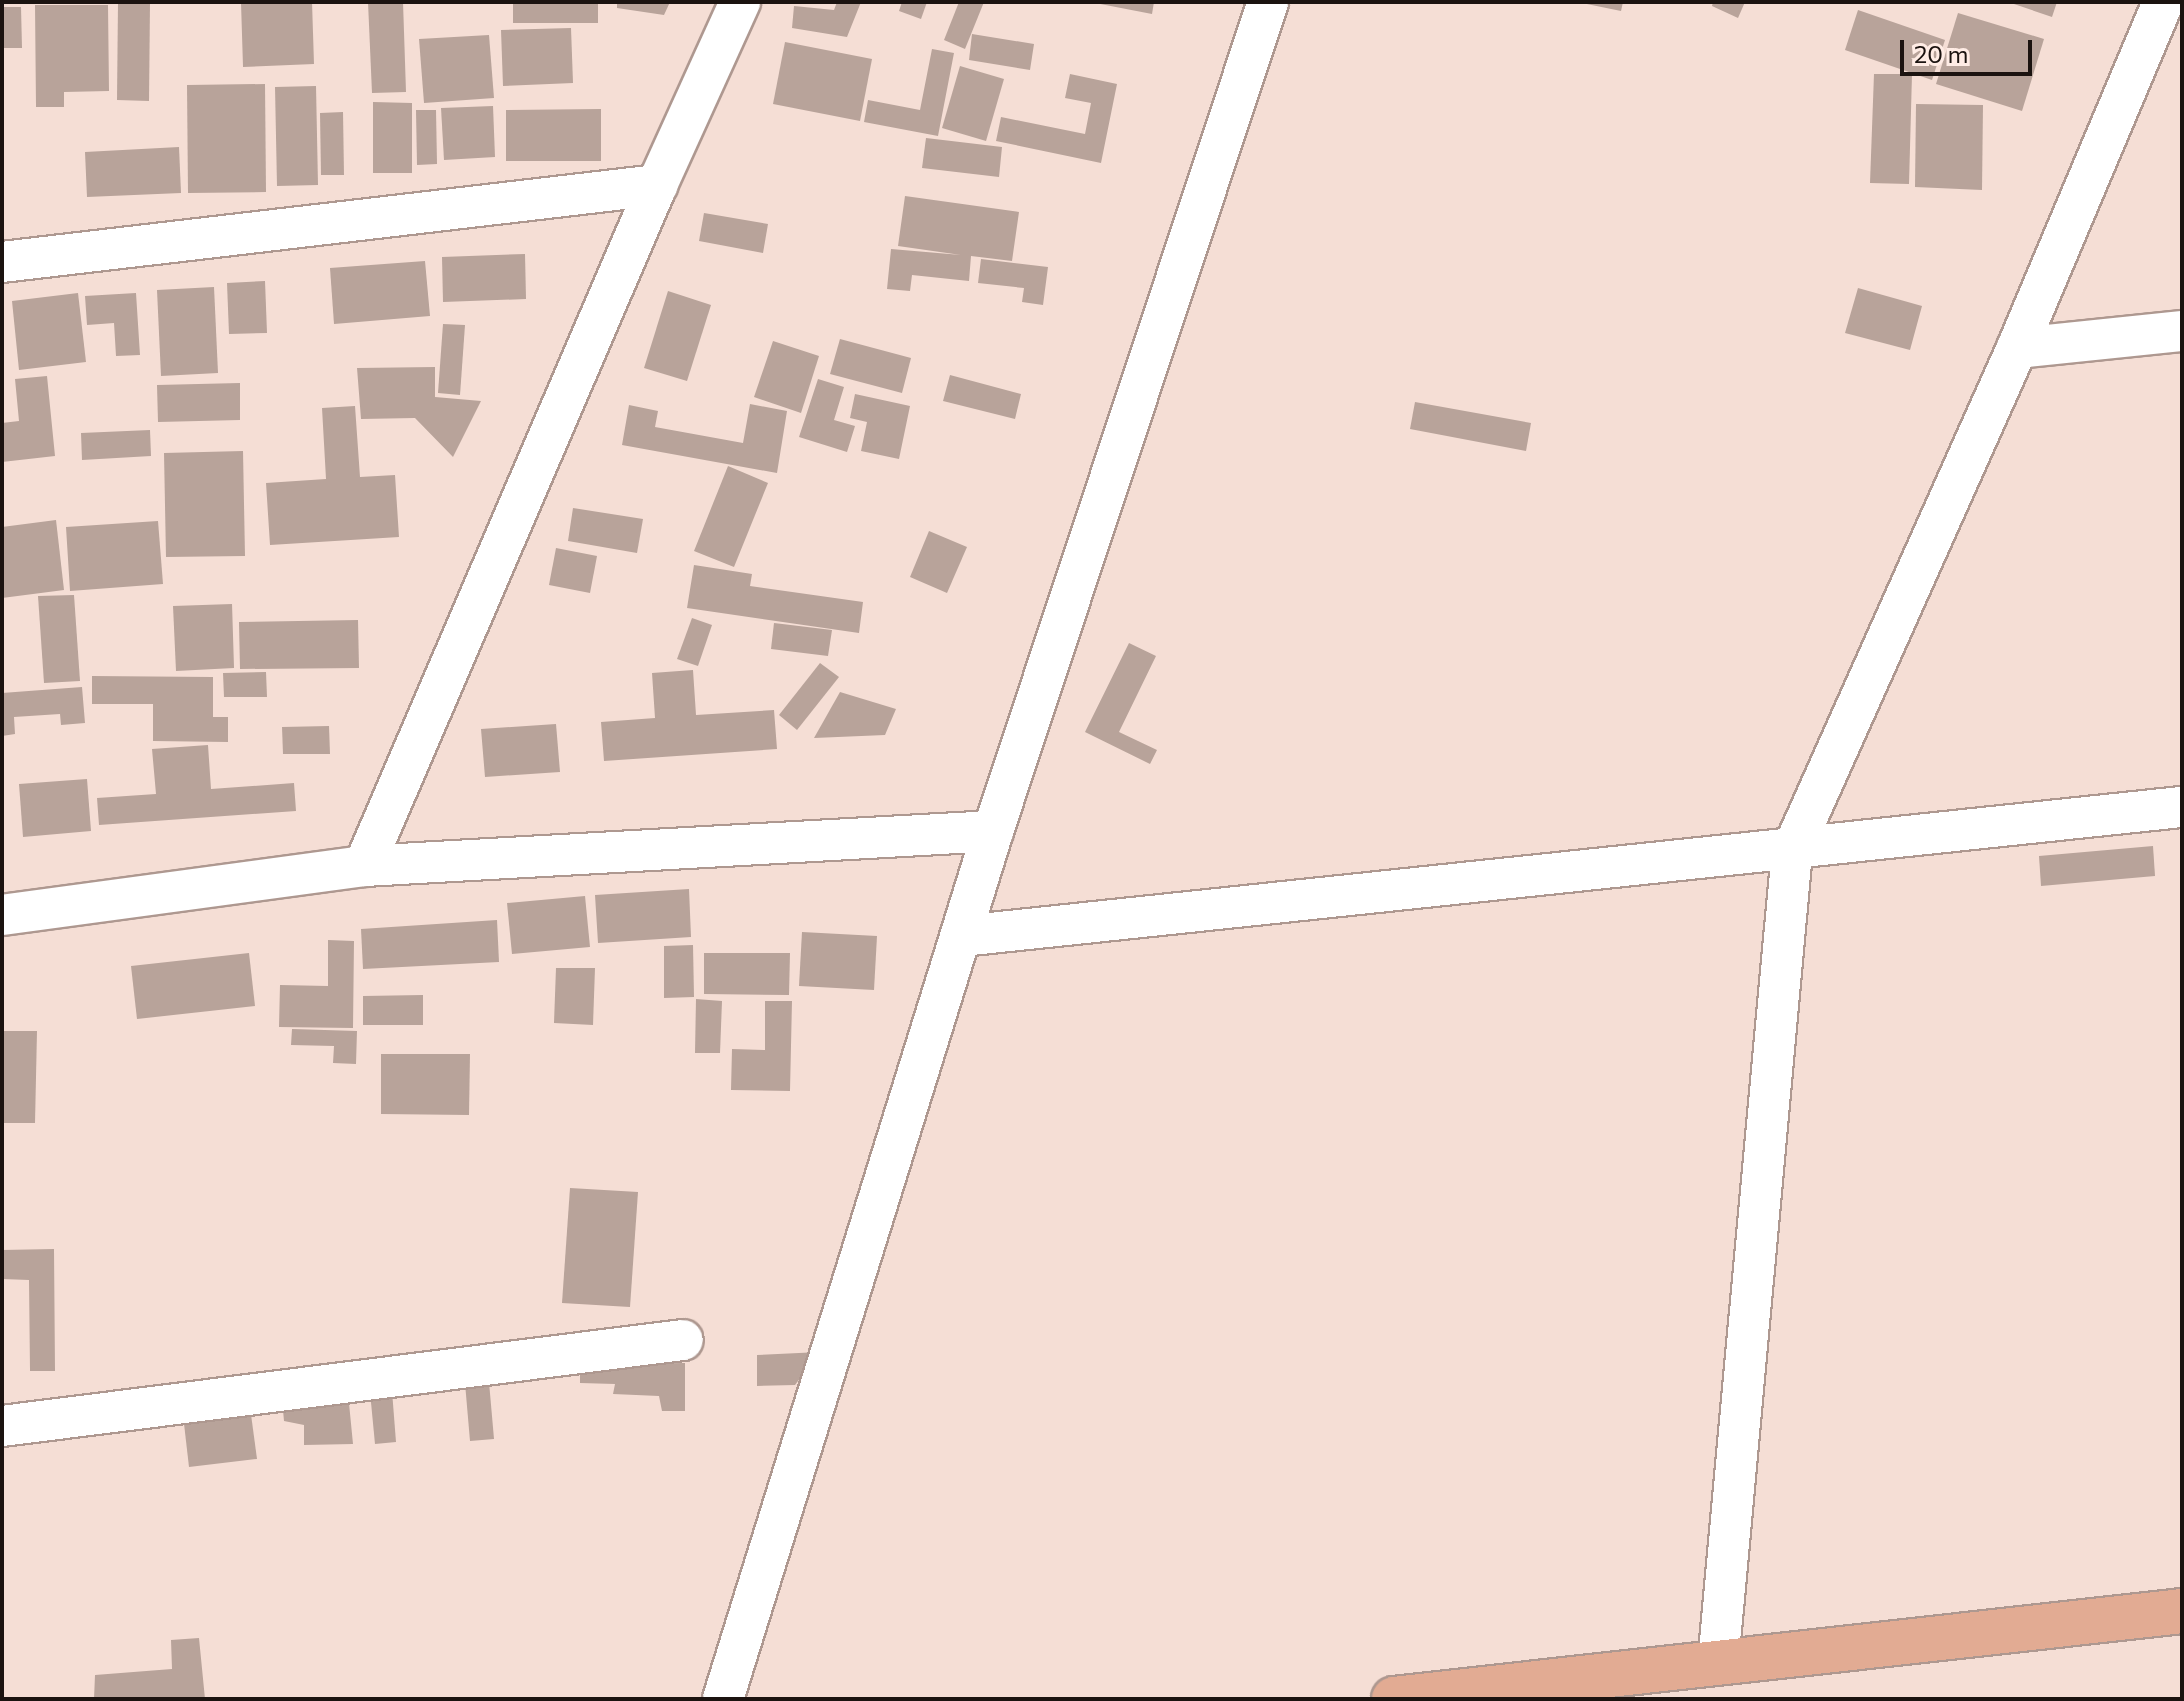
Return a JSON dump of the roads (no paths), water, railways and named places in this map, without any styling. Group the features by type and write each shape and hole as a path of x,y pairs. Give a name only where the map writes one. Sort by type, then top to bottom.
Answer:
{"main road":[{"path":"1394,1699 2182,1611"}],"street":[{"path":"364,866 657,185 740,2"},
{"path":"723,1699 993,831 1268,2"},
{"path":"1718,1663 1792,851 2017,348 2163,2"},
{"path":"2,262 657,185"},
{"path":"2017,348 2182,331"},
{"path":"962,936 1792,851 2182,807"},
{"path":"2,915 364,866 993,831"},
{"path":"2,1426 683,1340"}]}
